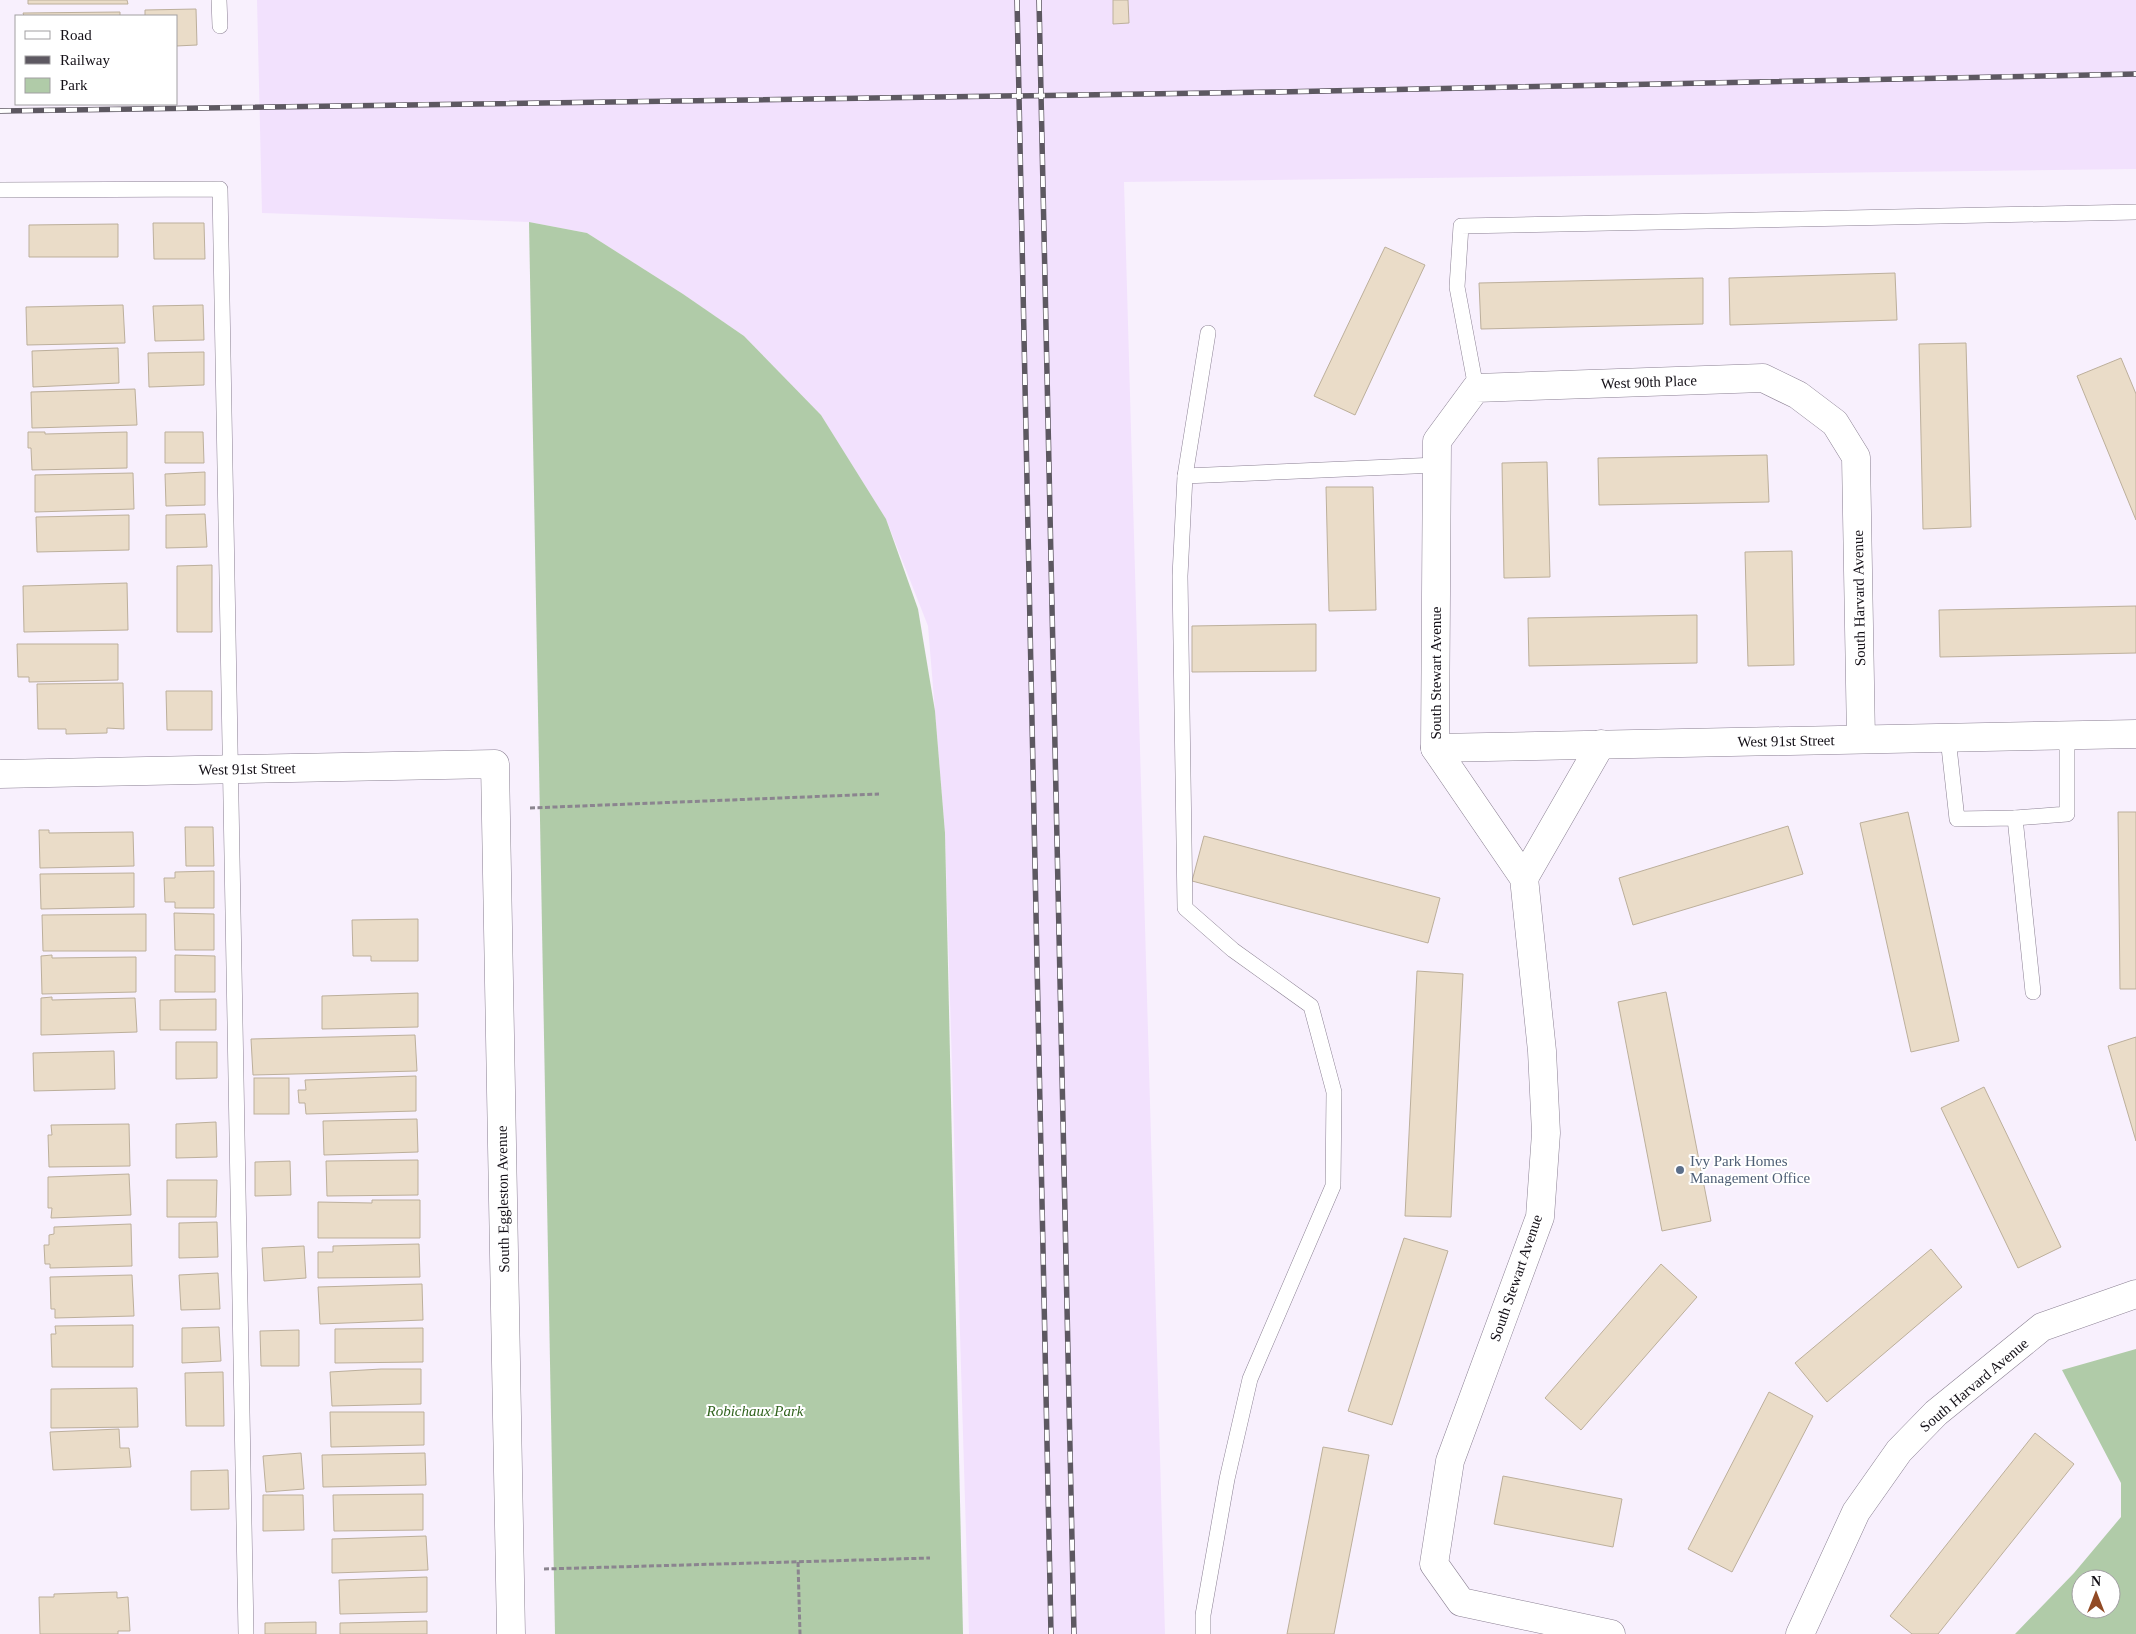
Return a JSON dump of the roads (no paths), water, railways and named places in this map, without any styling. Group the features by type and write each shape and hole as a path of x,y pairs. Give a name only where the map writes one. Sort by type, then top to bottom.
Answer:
{"street":[{"name":"West 90th Place","path":"1476,388 1763,378 1798,395 1834,423 1856,457"},
{"path":"1437,453 1476,388"},
{"name":"South Stewart Avenue","path":"1437,453 1435,748 1524,878 1542,1051 1546,1133 1540,1217 1450,1461 1434,1564 1461,1602 1611,1634"},
{"name":"South Harvard Avenue","path":"1856,457 1861,740"},
{"name":"West 91st Street","path":"1435,748 2136,734"},
{"path":"1524,878 1601,744"},
{"name":"West 91st Street","path":"0,774 495,764"},
{"name":"South Eggleston Avenue","path":"495,764 511,1634"},
{"name":"South Harvard Avenue","path":"1800,1634 1856,1512 1899,1452 1936,1413 2042,1327 2136,1294"}],"lane":[{"path":"219,0 220,26"},
{"path":"0,190 220,189 246,1634"},
{"path":"1476,388 1457,287 1461,226 2136,212"},
{"path":"1204,1634 1203,1616 1227,1479 1250,1379 1333,1186 1334,1092 1311,1006 1233,950 1185,908 1180,576 1185,476 1208,333"},
{"path":"1185,476 1437,453"},
{"path":"1948,738 1957,819 2015,818 2067,814 2067,735"},
{"path":"2015,818 2033,992"}],"railway":[{"path":"1017,0 1051,1634"},
{"path":"1039,0 1074,1634"},
{"path":"0,111 1278,92 2136,74"}],"place":[{"name":"Ivy Park Homes Management Office","path":"1680,1170"}],"park label":[{"name":"Robichaux Park","path":"755,1411"}]}
